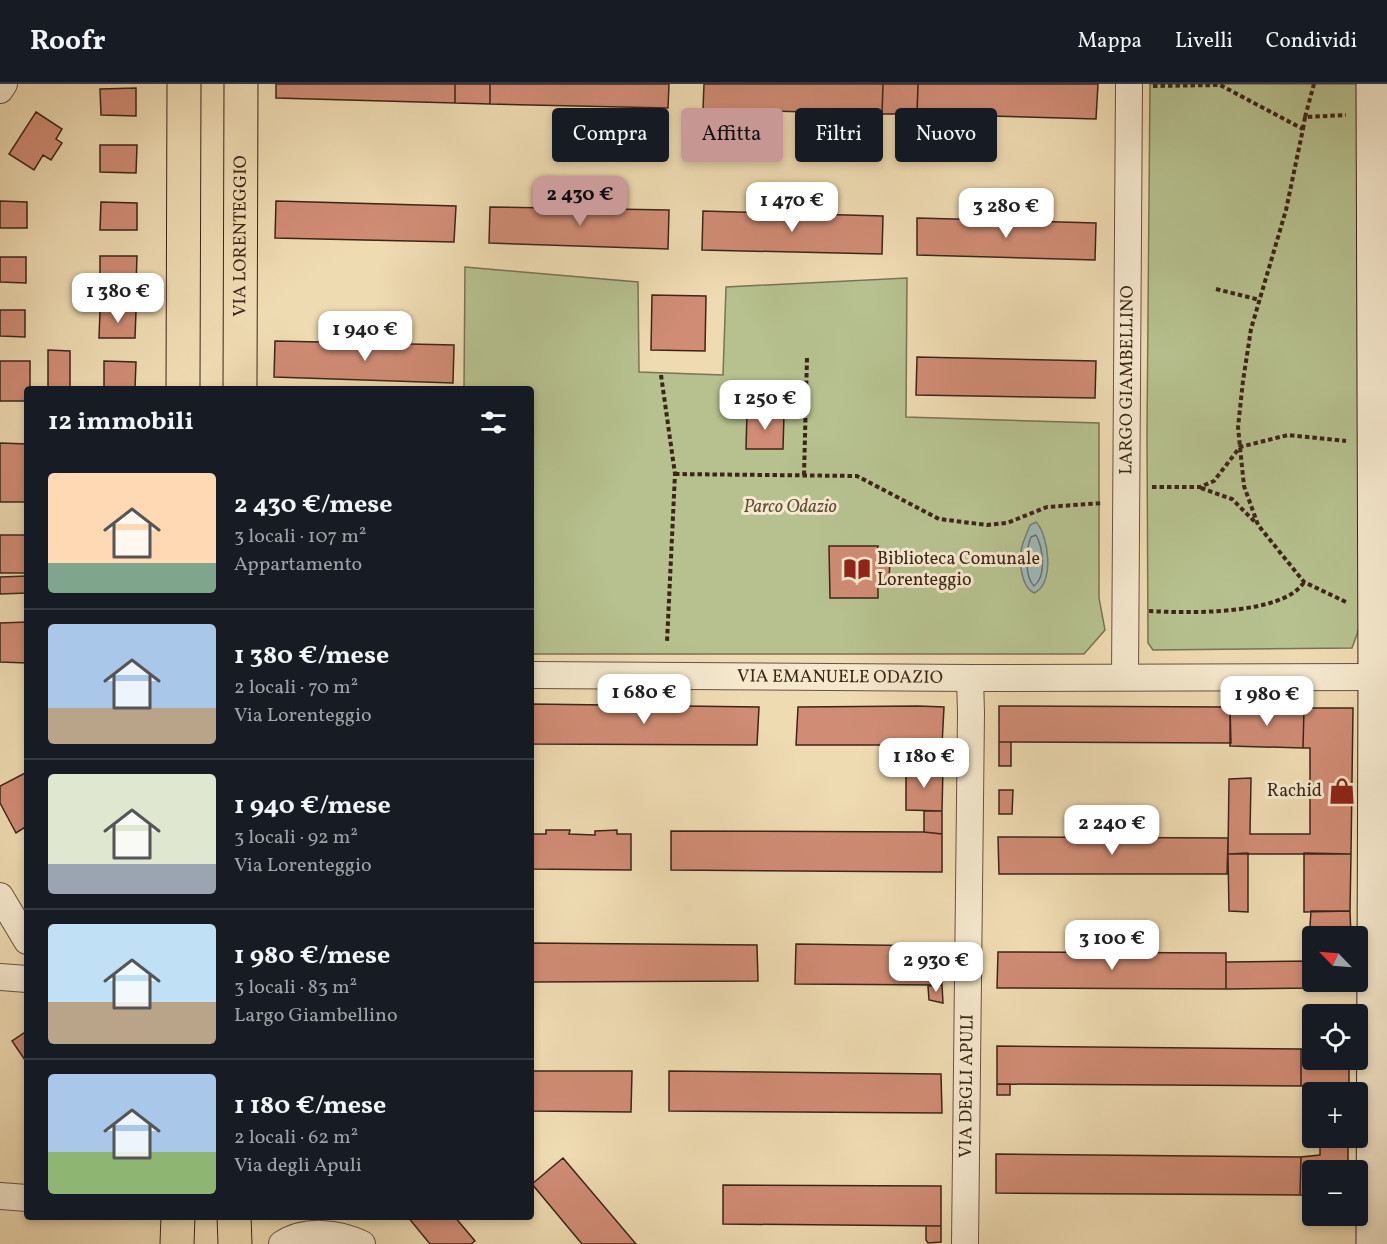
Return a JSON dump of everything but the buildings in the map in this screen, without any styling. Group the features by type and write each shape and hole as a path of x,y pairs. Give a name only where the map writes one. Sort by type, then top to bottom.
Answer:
{"main road":[{"path":"183,386 184,84"},
{"name":"VIA LORENTEGGIO","path":"240,386 241,84"},
{"path":"177,1244 178,1220"},
{"path":"234,1220 235,1244"}],"street":[{"path":"0,90 4,84"},
{"path":"1372,1244 1375,677 1373,84"},
{"name":"LARGO GIAMBELLINO","path":"1125,677 1139,85"},
{"name":"VIA EMANUELE ODAZIO","path":"534,675 970,678"},
{"path":"970,678 1375,677"},
{"name":"VIA DEGLI APULI","path":"965,1244 970,678"},
{"path":"0,896 24,936"},
{"path":"0,977 24,979"},
{"path":"0,1196 24,1198"},
{"path":"282,1244 307,1235 327,1233 362,1244"}],"path":[{"path":"1139,85 1221,84 1303,129"},
{"path":"1258,525 1244,486 1238,427 1243,381 1251,329 1286,210 1314,84"},
{"path":"1305,117 1350,115"},
{"path":"1216,289 1260,300"},
{"path":"804,475 807,358"},
{"path":"661,375 675,474 668,642"},
{"path":"1200,487 1214,480 1240,447 1288,435 1350,442"},
{"path":"675,474 857,476 939,519 987,525 1007,524 1047,507 1102,503"},
{"path":"1148,487 1200,487 1232,500 1258,525 1304,582 1350,604"},
{"path":"1148,611 1223,612 1257,606 1300,589 1304,582"}],"green space":[{"path":"1150,84 1362,84 1360,626 1352,648 1153,650 1148,643"},
{"name":"Parco Odazio","path":"465,267 638,282 639,372 723,375 726,287 907,278 906,417 1099,423 1099,598 1105,630 1084,654 534,654 534,386 464,386"}],"water":[{"path":"1036,522 1044,537 1048,559 1045,580 1041,588 1034,593 1023,578 1021,556 1030,525"}],"place":[{"name":"Biblioteca Comunale Lorenteggio","path":"857,569"},
{"name":"Rachid","path":"1342,791"}]}
